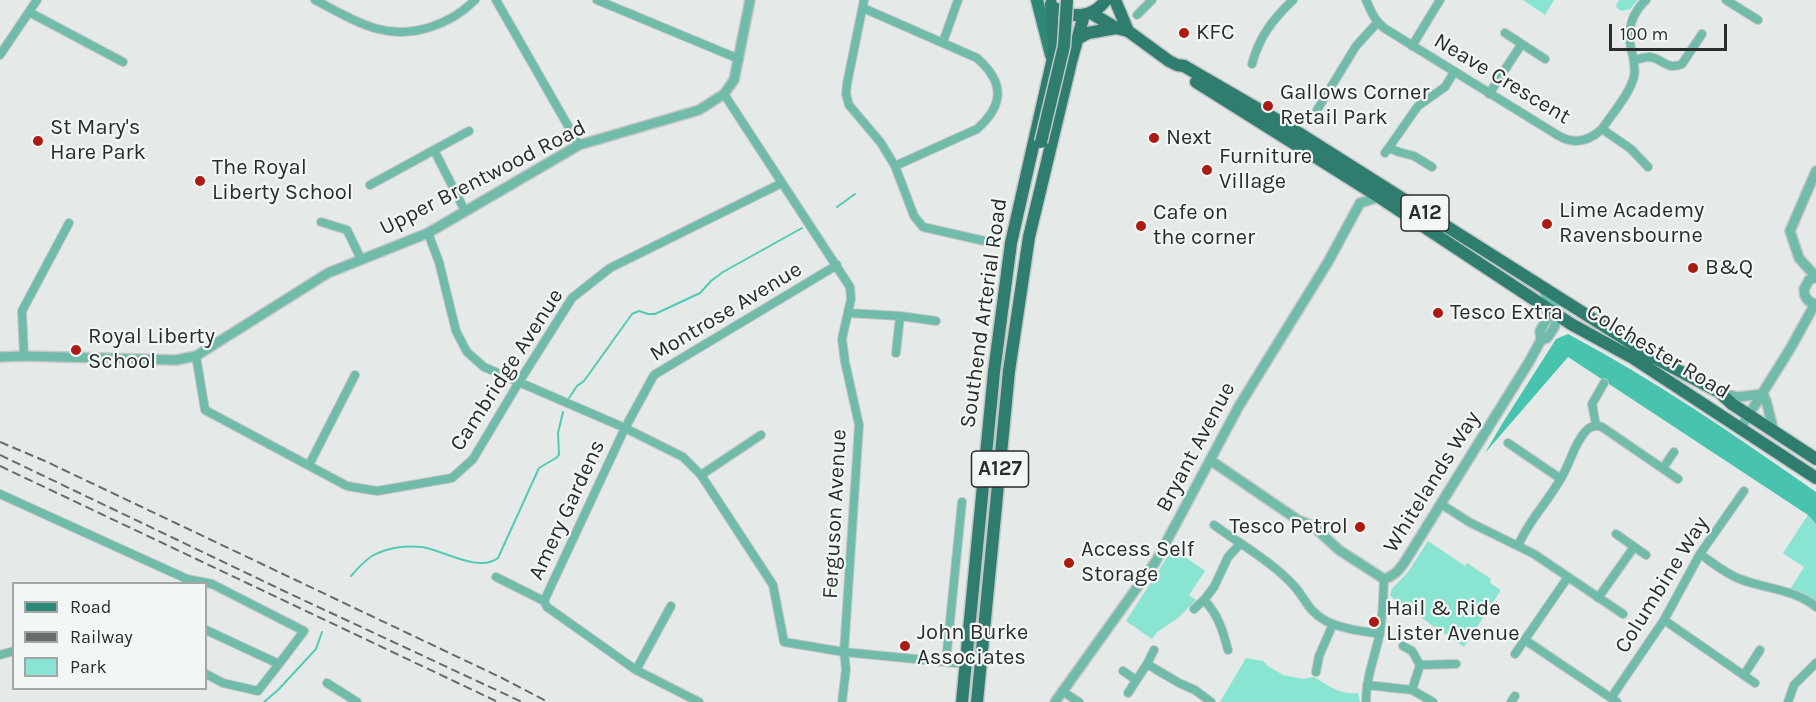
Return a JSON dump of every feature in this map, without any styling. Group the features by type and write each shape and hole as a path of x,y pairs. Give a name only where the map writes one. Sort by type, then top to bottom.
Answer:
{"highway":[{"name":"A127","path":"1029,237 1028,220 1041,142 1064,46 1067,0"},
{"name":"Colchester Road","path":"1047,1 1065,13 1088,14 1122,30 1177,65 1184,66 1291,128 1653,357 1719,392 1732,404 1816,459"},
{"name":"Southend Arterial Road","path":"962,702 994,372 1011,243 1054,46 1047,1"},
{"path":"1079,38 1088,33 1122,30 1114,1 1088,14"},
{"name":"Southend Arterial Road","path":"978,702 1009,371 1029,237 1071,62 1088,14"},
{"name":"Colchester Road","path":"1177,65 1180,72 1215,95 1300,146 1576,327 1633,358 1816,478"},
{"name":"A127","path":"1011,243 1041,142"},
{"path":"1558,315 1575,307"}],"street":[{"path":"0,56 37,0"},
{"path":"315,0 357,22 376,28 404,31 440,24 454,17 475,0"},
{"path":"496,0 579,145"},
{"path":"597,0 740,59"},
{"path":"724,94 734,80 740,59 750,0"},
{"path":"943,42 958,0"},
{"path":"1137,15 1152,0"},
{"path":"1252,63 1257,47 1268,28 1277,15 1293,0"},
{"path":"1317,110 1356,46 1377,23 1366,0"},
{"path":"1412,46 1440,0"},
{"path":"1646,0 1634,15 1630,28 1635,71 1631,85 1602,129 1631,149 1648,167"},
{"path":"1726,0 1758,20"},
{"path":"895,166 977,129 996,108 998,92 995,78 988,67 977,58 864,4 846,94 849,105 881,143 895,166 914,216 923,227 989,242"},
{"path":"29,12 123,62"},
{"name":"Neave Crescent","path":"1377,23 1571,142 1587,139 1602,129"},
{"path":"1505,33 1545,59"},
{"path":"1634,60 1649,57 1668,66 1677,67 1682,64 1701,34"},
{"path":"1490,94 1521,45"},
{"path":"1432,167 1414,156 1387,151 1418,106 1445,87 1454,72"},
{"name":"Upper Brentwood Road","path":"0,357 176,360 196,356 328,273 428,233 579,145 699,110 724,94"},
{"name":"Ferguson Avenue","path":"724,94 850,287 851,299 842,339 859,425 844,652"},
{"path":"370,185 469,131"},
{"path":"434,150 465,211"},
{"path":"1740,429 1791,349 1816,304 1806,298 1804,289 1809,280 1816,277 1799,258 1790,231 1816,171"},
{"path":"1356,182 1360,203 1379,197"},
{"name":"Cambridge Avenue","path":"196,356 205,411 347,486 377,491 452,478 473,459 572,298 610,268 782,183"},
{"name":"Bryant Avenue","path":"1055,702 1152,568 1250,388 1328,262 1360,203"},
{"path":"321,222 347,230 361,259"},
{"path":"24,356 22,311 69,223"},
{"path":"428,233 439,262 456,331 467,352 484,367 625,428 683,457 701,476 773,585 784,642 844,652 966,664"},
{"name":"Montrose Avenue","path":"625,428 654,375 837,265"},
{"name":"A12","path":"1544,288 1546,299 1558,307 1558,315"},
{"path":"848,313 936,321"},
{"name":"Whitelands Way","path":"1210,460 1298,520 1313,526 1339,550 1384,579 1392,577 1399,571 1518,382 1541,340 1540,331 1548,317 1558,315"},
{"path":"896,353 900,316"},
{"path":"309,465 355,375"},
{"path":"1596,425 1592,404 1604,383"},
{"path":"1719,392 1732,397 1763,394"},
{"path":"1763,394 1767,401 1767,412 1774,432"},
{"path":"1518,546 1561,479 1584,433 1596,425 1678,479"},
{"name":"Amery Gardens","path":"625,428 544,602 547,607 636,670 699,702"},
{"path":"701,476 761,435"},
{"path":"1508,443 1561,479"},
{"path":"1663,468 1674,452"},
{"name":"Columbine Way","path":"1614,700 1664,620 1700,554 1744,491"},
{"path":"0,494 186,581"},
{"path":"945,662 963,502"},
{"path":"1441,504 1468,522 1534,554 1623,614"},
{"path":"1214,525 1277,571 1295,587 1315,614 1333,624 1380,634"},
{"path":"1616,534 1646,555"},
{"path":"1194,609 1214,587 1228,557 1240,544"},
{"path":"1598,598 1634,547"},
{"path":"1700,554 1742,580 1805,599 1816,607"},
{"path":"496,577 544,602"},
{"path":"1515,654 1568,577"},
{"path":"1366,702 1368,670 1374,659 1380,634 1384,579"},
{"path":"207,583 304,631 258,691 224,683 207,674"},
{"path":"1204,600 1216,617 1228,650"},
{"path":"636,670 671,606"},
{"path":"1664,620 1755,683"},
{"path":"1316,672 1319,656 1333,624"},
{"path":"207,630 279,664"},
{"path":"1525,640 1614,700"},
{"path":"1403,646 1412,651 1420,665 1412,690"},
{"path":"1128,693 1154,650"},
{"path":"1744,675 1760,650"},
{"path":"842,702 846,669 844,652"},
{"path":"1788,702 1794,685 1816,663"},
{"path":"1147,664 1195,690 1211,702"},
{"path":"1420,665 1456,664"},
{"path":"1123,671 1136,680"},
{"path":"327,683 357,702"},
{"path":"1367,685 1412,690 1433,702"},
{"path":"1062,691 1079,702"}],"green space":[{"path":"1523,0 1554,0 1545,15"},
{"path":"1619,0 1638,0 1630,9 1621,11 1616,5"},
{"path":"1568,334 1664,389 1816,492 1816,524 1808,515 1568,357 1485,453 1556,339"},
{"path":"1808,515 1816,524 1816,607 1788,593 1804,567 1783,553"},
{"path":"1428,541 1465,566 1467,563 1491,579 1490,583 1501,590 1464,647 1390,595 1392,589 1408,572"},
{"path":"1173,548 1205,571 1189,595 1196,600 1178,618 1156,633 1152,639 1126,621"},
{"path":"1246,658 1263,661 1283,675 1303,679 1314,677 1340,691 1358,693 1360,702 1220,702"}],"waterway":[{"path":"837,207 855,194"},
{"path":"569,398 577,386 584,381 632,314 639,311 655,314 700,293 723,272 802,228"},
{"path":"351,576 372,556 389,549 402,547 422,547 471,562 490,562 498,558 539,468 559,455 558,433 563,412"},
{"path":"264,702 316,649 322,632"}],"railway":[{"path":"0,442 45,461 548,702"},
{"path":"0,455 522,702"},
{"path":"0,466 498,702"}],"place":[{"name":"KFC","path":"1184,33"},
{"name":"Gallows Corner Retail Park","path":"1268,106"},
{"name":"Next","path":"1154,138"},
{"name":"St Mary's Hare Park","path":"38,141"},
{"name":"Furniture Village","path":"1207,170"},
{"name":"The Royal Liberty School","path":"200,181"},
{"name":"Lime Academy Ravensbourne","path":"1547,224"},
{"name":"Cafe on the corner","path":"1141,226"},
{"name":"B&Q","path":"1693,268"},
{"name":"Tesco Extra","path":"1438,313"},
{"name":"Royal Liberty School","path":"76,350"},
{"name":"Tesco Petrol","path":"1360,527"},
{"name":"Access Self Storage","path":"1069,563"},
{"name":"Hail & Ride Lister Avenue","path":"1374,622"},
{"name":"John Burke Associates","path":"905,646"}]}
